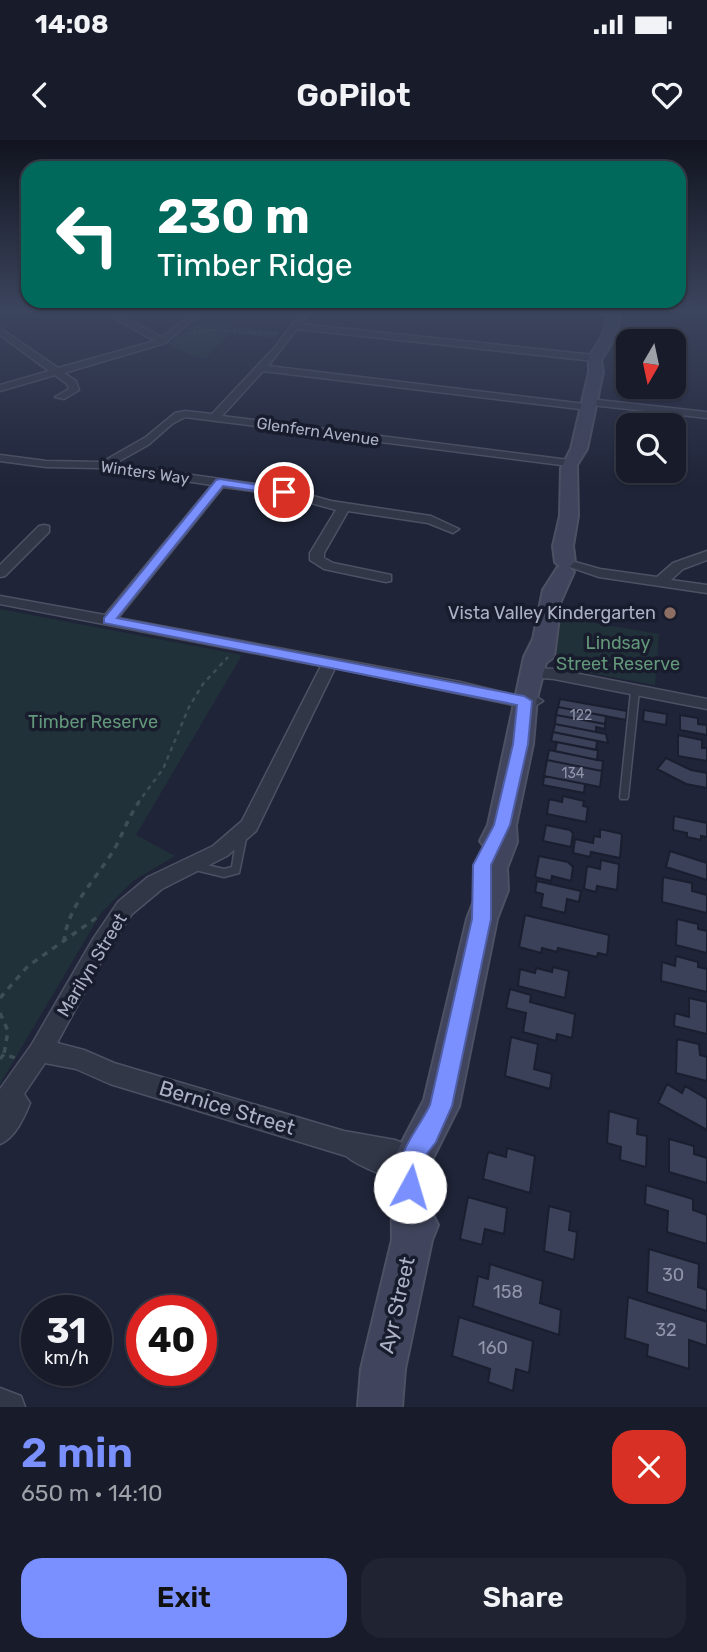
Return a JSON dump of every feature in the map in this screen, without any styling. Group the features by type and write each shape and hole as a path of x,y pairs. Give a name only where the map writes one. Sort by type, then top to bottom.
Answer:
{"street":[{"path":"0,388 62,370"},
{"path":"215,417 258,370"},
{"path":"280,370 707,415"},
{"name":"Ayr Street","path":"377,1394 412,1240 426,1201 416,1165 440,1140 441,1106 482,919 493,890 493,868 503,842 502,825 520,744 529,727 528,700 537,689 541,674 543,640 561,567 575,466 596,370"},
{"path":"59,371 75,388 60,397"},
{"name":"Glenfern Avenue","path":"105,466 116,455 148,440 174,416 186,414 575,466"},
{"name":"Winters Way","path":"0,458 46,464 105,466 291,493 344,507 431,520 453,529"},
{"path":"109,620 220,482"},
{"path":"344,507 317,552 317,560 329,566 388,579"},
{"path":"0,573 44,529"},
{"path":"660,582 678,566 707,555"},
{"path":"561,567 707,589"},
{"path":"0,600 528,700"},
{"name":"Marilyn Street","path":"0,1112 21,1076 29,1055 125,908 155,883 220,850 242,833 254,818 330,662"},
{"path":"541,674 707,704"},
{"name":"Marilyn Street","path":"0,1132 25,1090 29,1055"},
{"name":"Bernice Street","path":"29,1055 68,1066 110,1073 344,1143 374,1158 416,1165"},
{"path":"0,1403 10,1407"}],"lane":[{"path":"624,797 635,691"}],"path":[{"path":"64,942 65,928 73,910 115,847 132,811 163,769 196,695 232,652"},
{"path":"0,998 19,972 37,957 101,916"},
{"path":"0,1013 8,1031 2,1056 29,1055"}],"green space":[{"name":"Timber Reserve","path":"0,609 242,655 136,835 175,856 133,881 101,913 0,1084"},
{"name":"Lindsay Street Reserve","path":"559,617 659,634 655,685 558,667 555,660"}],"building":[{"path":"560,699 627,711 626,720 558,707"},
{"path":"558,707 606,716 605,724 556,715"},
{"path":"644,710 667,714 666,725 643,721"},
{"path":"556,715 605,724 605,729 596,727 596,732 555,724"},
{"path":"680,715 698,718 698,724 707,725 707,735 680,730"},
{"path":"555,724 606,734 608,743 553,732"},
{"path":"553,732 597,741 596,750 551,741"},
{"path":"678,735 702,740 702,748 707,748 707,761 678,756"},
{"path":"557,742 598,750 597,760 555,751"},
{"path":"549,750 603,761 602,771 547,760"},
{"path":"666,758 691,770 707,773 707,788 686,784 657,769"},
{"path":"547,760 602,771 600,787 544,776"},
{"path":"544,776 585,784 584,793 543,785"},
{"path":"563,796 584,801 583,806 588,807 586,822 547,814 549,799 562,802"},
{"path":"674,816 707,823 707,837 701,836 701,840 673,830"},
{"path":"546,825 570,830 573,833 571,847 543,841"},
{"path":"600,829 622,834 620,858 591,852 590,857 573,853 575,839 593,843 594,836 600,837"},
{"path":"670,851 707,863 707,880 666,867"},
{"path":"539,856 568,862 573,867 571,881 552,876 551,881 535,877"},
{"path":"601,860 619,864 617,890 597,886 596,892 584,889 587,866 600,869"},
{"path":"663,877 692,883 692,891 707,895 707,913 662,902"},
{"path":"537,881 581,891 579,902 567,899 565,913 541,907 543,894 535,892"},
{"path":"525,915 609,935 607,955 598,953 597,957 558,948 557,952 542,948 541,953 519,947"},
{"path":"677,919 698,924 698,929 707,931 707,953 676,945"},
{"path":"676,956 698,962 698,967 707,969 707,992 661,981 662,962 675,966"},
{"path":"553,967 569,971 565,998 518,986 520,969 535,973 536,968 552,972"},
{"path":"510,989 531,995 530,1002 575,1014 572,1038 557,1034 556,1041 523,1032 526,1013 506,1008"},
{"path":"689,998 707,1002 707,1034 674,1026 675,1013 689,1017"},
{"path":"511,1037 538,1044 534,1069 552,1074 550,1089 505,1076"},
{"path":"677,1039 699,1044 700,1055 707,1057 707,1081 676,1073"},
{"path":"667,1084 682,1093 685,1086 707,1099 707,1130 658,1103"},
{"path":"609,1111 638,1119 637,1134 647,1136 646,1167 620,1160 621,1147 607,1143"},
{"path":"669,1139 694,1146 694,1154 707,1158 707,1183 669,1172"},
{"path":"507,1148 535,1156 530,1193 483,1179 488,1152 506,1157"},
{"path":"646,1185 693,1199 693,1210 707,1215 707,1244 667,1232 668,1211 645,1204"},
{"path":"468,1197 507,1208 504,1234 485,1229 482,1245 460,1239"},
{"path":"549,1206 571,1212 569,1230 577,1232 574,1260 544,1251"},
{"path":"649,1249 699,1264 698,1287 707,1290 707,1311 647,1292"},
{"path":"490,1264 543,1281 540,1303 561,1310 559,1335 473,1306 478,1276 488,1279"},
{"path":"628,1297 707,1322 707,1346 689,1340 689,1369 647,1356 648,1345 625,1338"},
{"path":"459,1317 533,1341 529,1373 516,1369 513,1391 488,1382 490,1369 452,1356"}],"place":[{"name":"Vista Valley Kindergarten","path":"670,613"}],"route":[{"path":"284,492 220,482 109,620 524,701 520,744 502,825 482,865 482,919 441,1106 428,1134 413,1154 409,1174 410,1187"}]}
